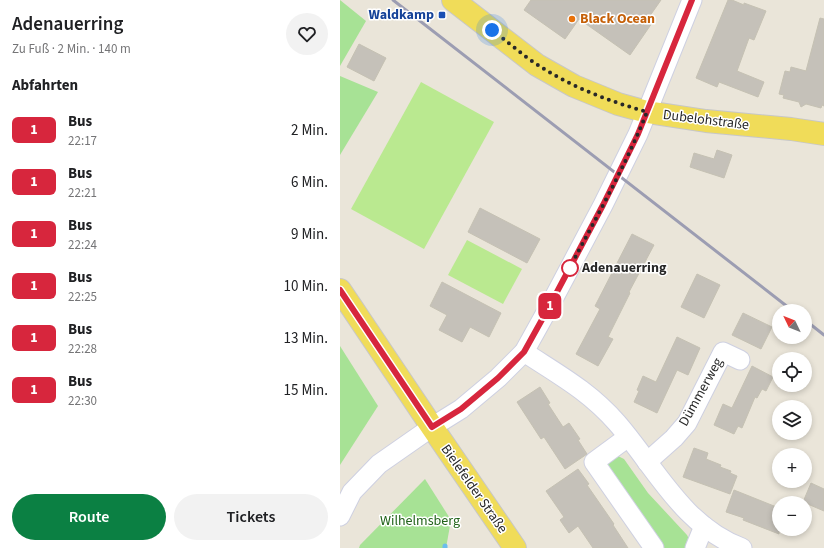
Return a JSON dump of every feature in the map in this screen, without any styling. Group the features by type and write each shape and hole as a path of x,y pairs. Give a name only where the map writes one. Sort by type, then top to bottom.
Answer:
{"main road":[{"name":"Dubelohstraße","path":"453,0 537,65 574,86 618,104 647,112 706,121 792,129 824,134"},
{"name":"Bielefelder Straße","path":"340,290 515,548"}],"street":[{"path":"340,516 352,492 379,464 432,427 461,409 498,378 524,352 606,200 638,134 692,0"},
{"path":"524,352 568,379 585,392 608,413 691,516 726,540 742,548"},
{"name":"Dümmerweg","path":"647,462 674,438 687,423 723,352 740,360"},
{"path":"628,437 594,462 654,548"},
{"path":"695,548 704,526"}],"green space":[{"path":"340,0 366,21 340,66"},
{"path":"340,76 378,92 340,155"},
{"path":"421,82 494,122 424,249 351,209"},
{"path":"467,240 522,269 503,304 448,275"},
{"path":"340,346 378,406 340,465"},
{"path":"618,456 624,459 648,493 687,535 689,539 685,548 662,548 608,466 608,463"},
{"name":"Wilhelmsberg","path":"425,479 451,520 446,548 359,548 360,545"}],"building":[{"path":"531,0 661,0 647,20 652,23 630,55 579,19 565,39 524,10"},
{"path":"728,0 744,5 744,3 766,11 754,40 749,38 737,71 764,82 758,97 719,82 717,87 696,78"},
{"path":"820,18 824,19 824,106 822,105 821,108 806,104 801,107 799,102 783,98 784,95 779,94 785,71 790,72 791,67 806,71"},
{"path":"359,44 386,58 374,81 347,67"},
{"path":"717,150 732,155 724,178 690,167 694,153 714,159"},
{"path":"480,208 540,239 527,263 468,232"},
{"path":"632,234 654,245 629,292 630,293 608,337 613,339 598,366 576,354 600,309 595,306"},
{"path":"697,274 720,285 704,318 681,307"},
{"path":"442,282 501,313 489,337 470,327 462,342 439,330 447,315 430,306"},
{"path":"743,313 772,327 761,349 732,335"},
{"path":"677,337 700,348 688,375 677,370 657,413 634,402 639,391 637,390 643,376 656,382"},
{"path":"752,366 772,376 766,391 762,389 757,398 755,397 742,428 738,426 734,434 714,425 723,404 732,408"},
{"path":"540,387 550,403 548,404 563,427 569,423 580,439 578,440 587,454 565,469 544,437 541,439 517,402"},
{"path":"694,448 708,453 706,459 721,465 720,467 731,471 730,473 737,476 730,494 683,477"},
{"path":"578,469 589,484 587,485 614,524 613,525 628,548 593,548 578,526 569,533 560,520 564,517 546,491"},
{"path":"812,483 824,489 824,511 812,506 812,496 806,496 809,488 812,488"},
{"path":"734,490 772,505 772,531 743,520 744,518 726,512"}],"railway":[{"path":"393,0 784,304"},
{"path":"812,326 824,335"}],"bus line":[{"name":"1","path":"340,290 432,427 461,409 498,378 524,352 622,168 638,134 692,0"}],"place":[{"name":"Waldkamp","path":"442,15"},
{"name":"Black Ocean","path":"572,19"},
{"name":"Adenauerring","path":"570,268"}],"route":[{"path":"492,30 537,65 574,86 618,104 647,112 614,184 569,269 570,268"}]}
